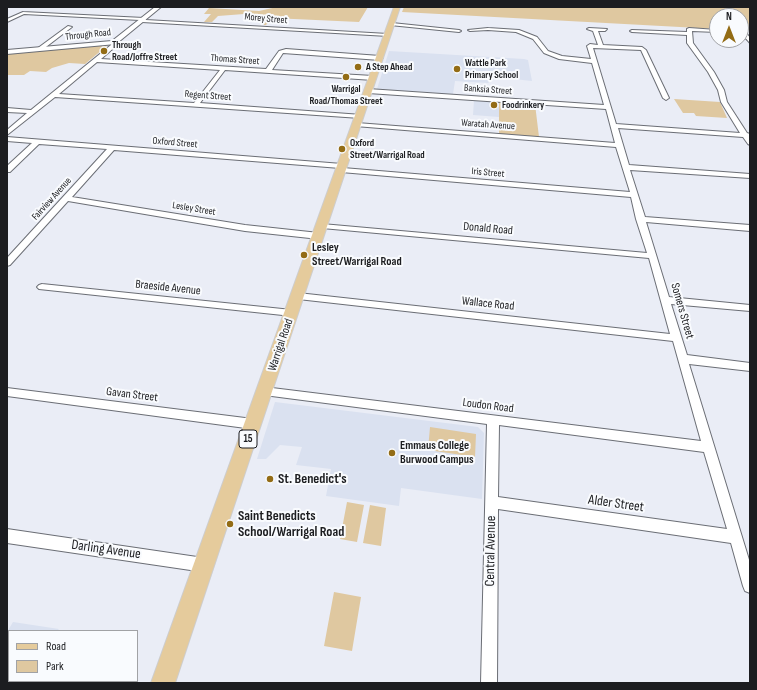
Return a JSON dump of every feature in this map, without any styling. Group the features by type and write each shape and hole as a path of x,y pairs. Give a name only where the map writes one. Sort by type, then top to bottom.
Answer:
{"main road":[{"name":"Warrigal Road","path":"163,683 397,7"}],"street":[{"name":"Through Road","path":"7,52 114,43 158,7"},
{"name":"Morey Street","path":"7,21 23,13 388,35"},
{"path":"392,24 459,31 464,29 517,31 535,38 546,52 560,58 594,62"},
{"path":"40,49 70,27"},
{"path":"589,29 605,30"},
{"path":"595,29 601,46 638,48 644,51 666,98"},
{"path":"632,32 709,31"},
{"path":"689,32 690,43 711,72 724,102 747,135 750,143"},
{"path":"7,133 114,45 114,43"},
{"name":"Somers Street","path":"601,46 593,46 589,48 750,586"},
{"path":"268,71 281,52 286,50 380,58"},
{"name":"Thomas Street","path":"96,60 373,78"},
{"path":"195,105 224,68"},
{"name":"Banksia Street","path":"368,91 607,107"},
{"name":"Regent Street","path":"54,95 195,105 358,121"},
{"path":"7,110 32,112"},
{"name":"Waratah Avenue","path":"358,121 619,145"},
{"path":"613,126 747,135"},
{"name":"Oxford Street","path":"7,139 342,168"},
{"path":"7,170 37,142"},
{"name":"Fairview Avenue","path":"7,263 112,148"},
{"path":"625,167 750,176"},
{"name":"Iris Street","path":"342,168 633,195"},
{"name":"Lesley Street","path":"67,198 245,228 320,231"},
{"path":"640,219 750,228"},
{"name":"Donald Road","path":"320,231 652,256"},
{"name":"Braeside Avenue","path":"42,286 292,313"},
{"name":"Wallace Road","path":"298,296 676,338"},
{"path":"665,300 750,308"},
{"path":"682,360 750,367"},
{"name":"Loudon Road","path":"264,391 709,447"},
{"name":"Gavan Street","path":"7,392 253,424"},
{"name":"Central Avenue","path":"489,683 492,420"},
{"name":"Alder Street","path":"492,502 735,537"},
{"name":"Darling Avenue","path":"7,536 204,565"}],"shaded area":[{"name":"Wattle Park Primary School","path":"389,51 524,59 528,60 532,81 495,77 488,83 455,81 453,94 377,89"},
{"path":"474,100 499,102 499,117 473,115"},
{"name":"Emmaus College Burwood Campus","path":"275,402 478,427 484,433 482,499 401,488 399,506 326,496 331,469 296,465 302,447 280,445 266,459 257,459"},
{"path":"13,622 59,629 58,630 8,630"},
{"path":"8,630 8,682 33,683 7,683"}],"green space":[{"path":"277,7 368,7 359,22 272,18 266,25 263,25 270,16 244,14 218,16 212,22 204,22 211,14 204,14 209,8 259,11"},
{"path":"404,7 750,7 750,30 749,8 709,8 709,29 402,12"},
{"path":"108,45 85,64 69,63 52,68 46,72 30,71 24,75 7,75 7,54"},
{"path":"674,99 720,102 727,118 696,116 694,113 683,113"},
{"path":"499,102 535,104 539,137 499,134"},
{"path":"430,427 476,434 475,457 428,450"},
{"path":"347,502 364,505 357,542 340,539"},
{"path":"370,505 386,508 381,546 363,543"},
{"path":"334,592 361,597 352,651 324,646"}],"place":[{"name":"Through Road/Joffre Street","path":"104,51"},
{"name":"A Step Ahead","path":"358,67"},
{"name":"Wattle Park Primary School","path":"457,69"},
{"name":"Warrigal Road/Thomas Street","path":"346,77"},
{"name":"Foodrinkery","path":"494,105"},
{"name":"Oxford Street/Warrigal Road","path":"342,149"},
{"name":"Lesley Street/Warrigal Road","path":"304,255"},
{"name":"Emmaus College Burwood Campus","path":"392,453"},
{"name":"St. Benedict's","path":"270,479"},
{"name":"Saint Benedicts School/Warrigal Road","path":"230,524"}]}
